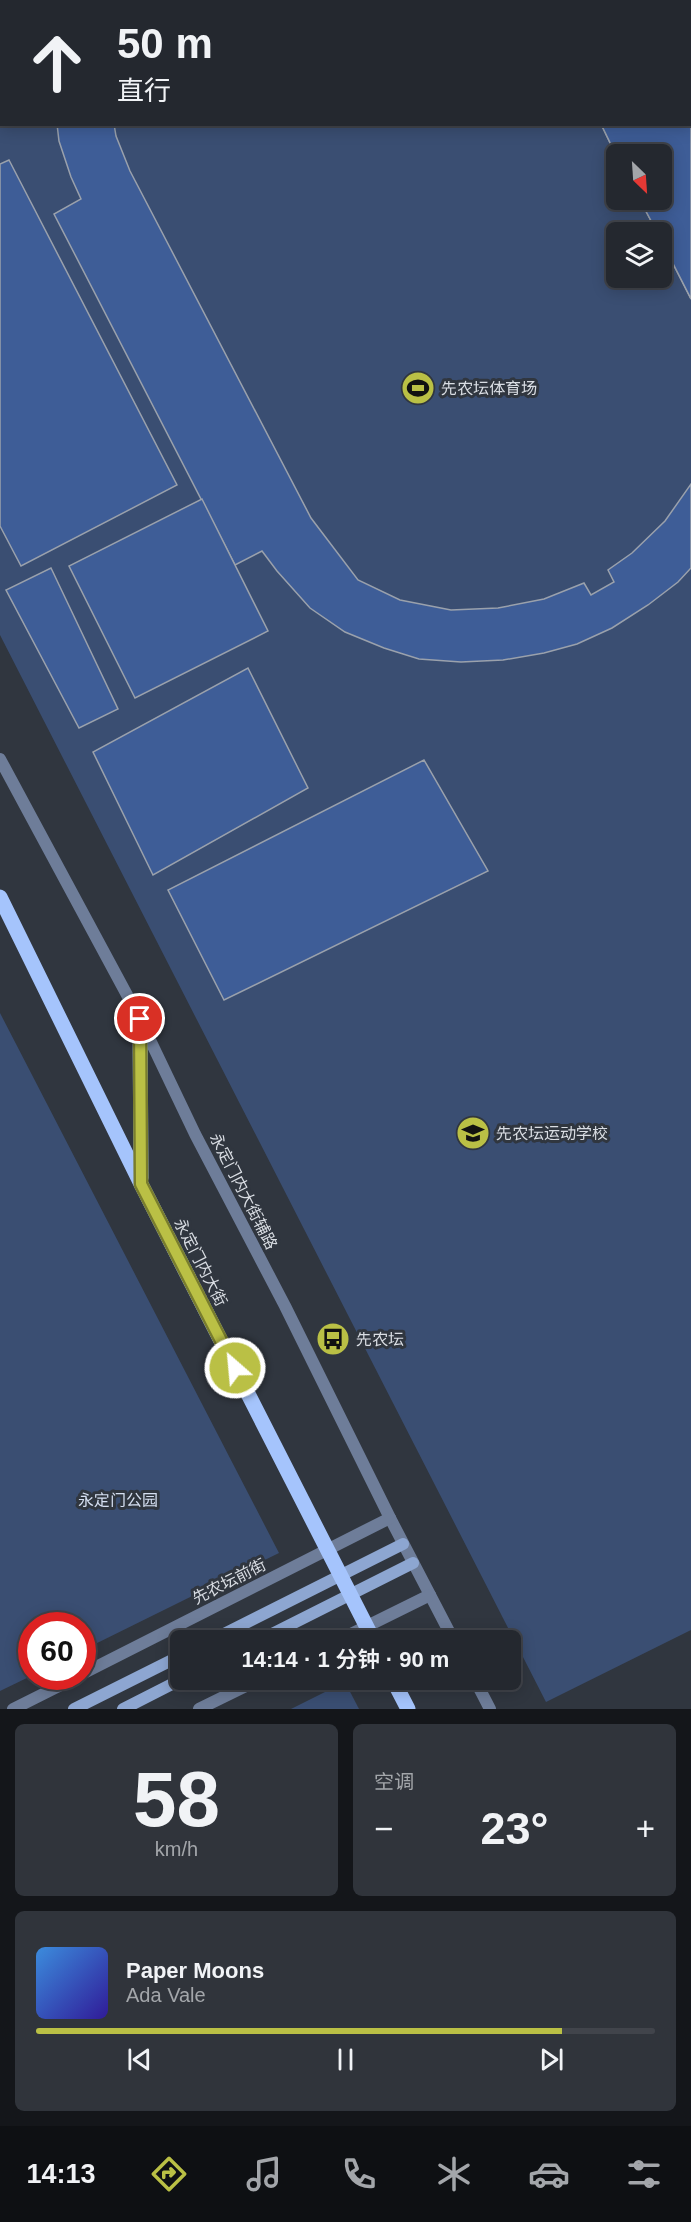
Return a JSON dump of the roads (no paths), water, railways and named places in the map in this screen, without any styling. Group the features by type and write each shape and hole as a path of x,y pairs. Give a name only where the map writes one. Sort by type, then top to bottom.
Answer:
{"main road":[{"name":"永定门内大街","path":"0,897 141,1184 368,1630"},
{"path":"140,1019 141,1184"},
{"path":"232,1630 403,1544"},
{"path":"280,1630 413,1563"},
{"path":"74,1709 170,1661"},
{"path":"123,1709 170,1685"},
{"path":"398,1690 408,1709"}],"street":[{"name":"永定门内大街辅路","path":"0,759 140,1019 448,1630"},
{"name":"先农坛前街","path":"96,1667 390,1518"},
{"path":"358,1630 430,1595"},
{"path":"13,1709 51,1690"},
{"path":"199,1709 238,1690"},
{"path":"480,1690 490,1709"}],"place":[{"name":"先农坛体育场","path":"418,388"},
{"name":"先农坛运动学校","path":"473,1133"},
{"name":"先农坛","path":"333,1339"}],"park label":[{"name":"永定门公园","path":"118,1500"}]}
